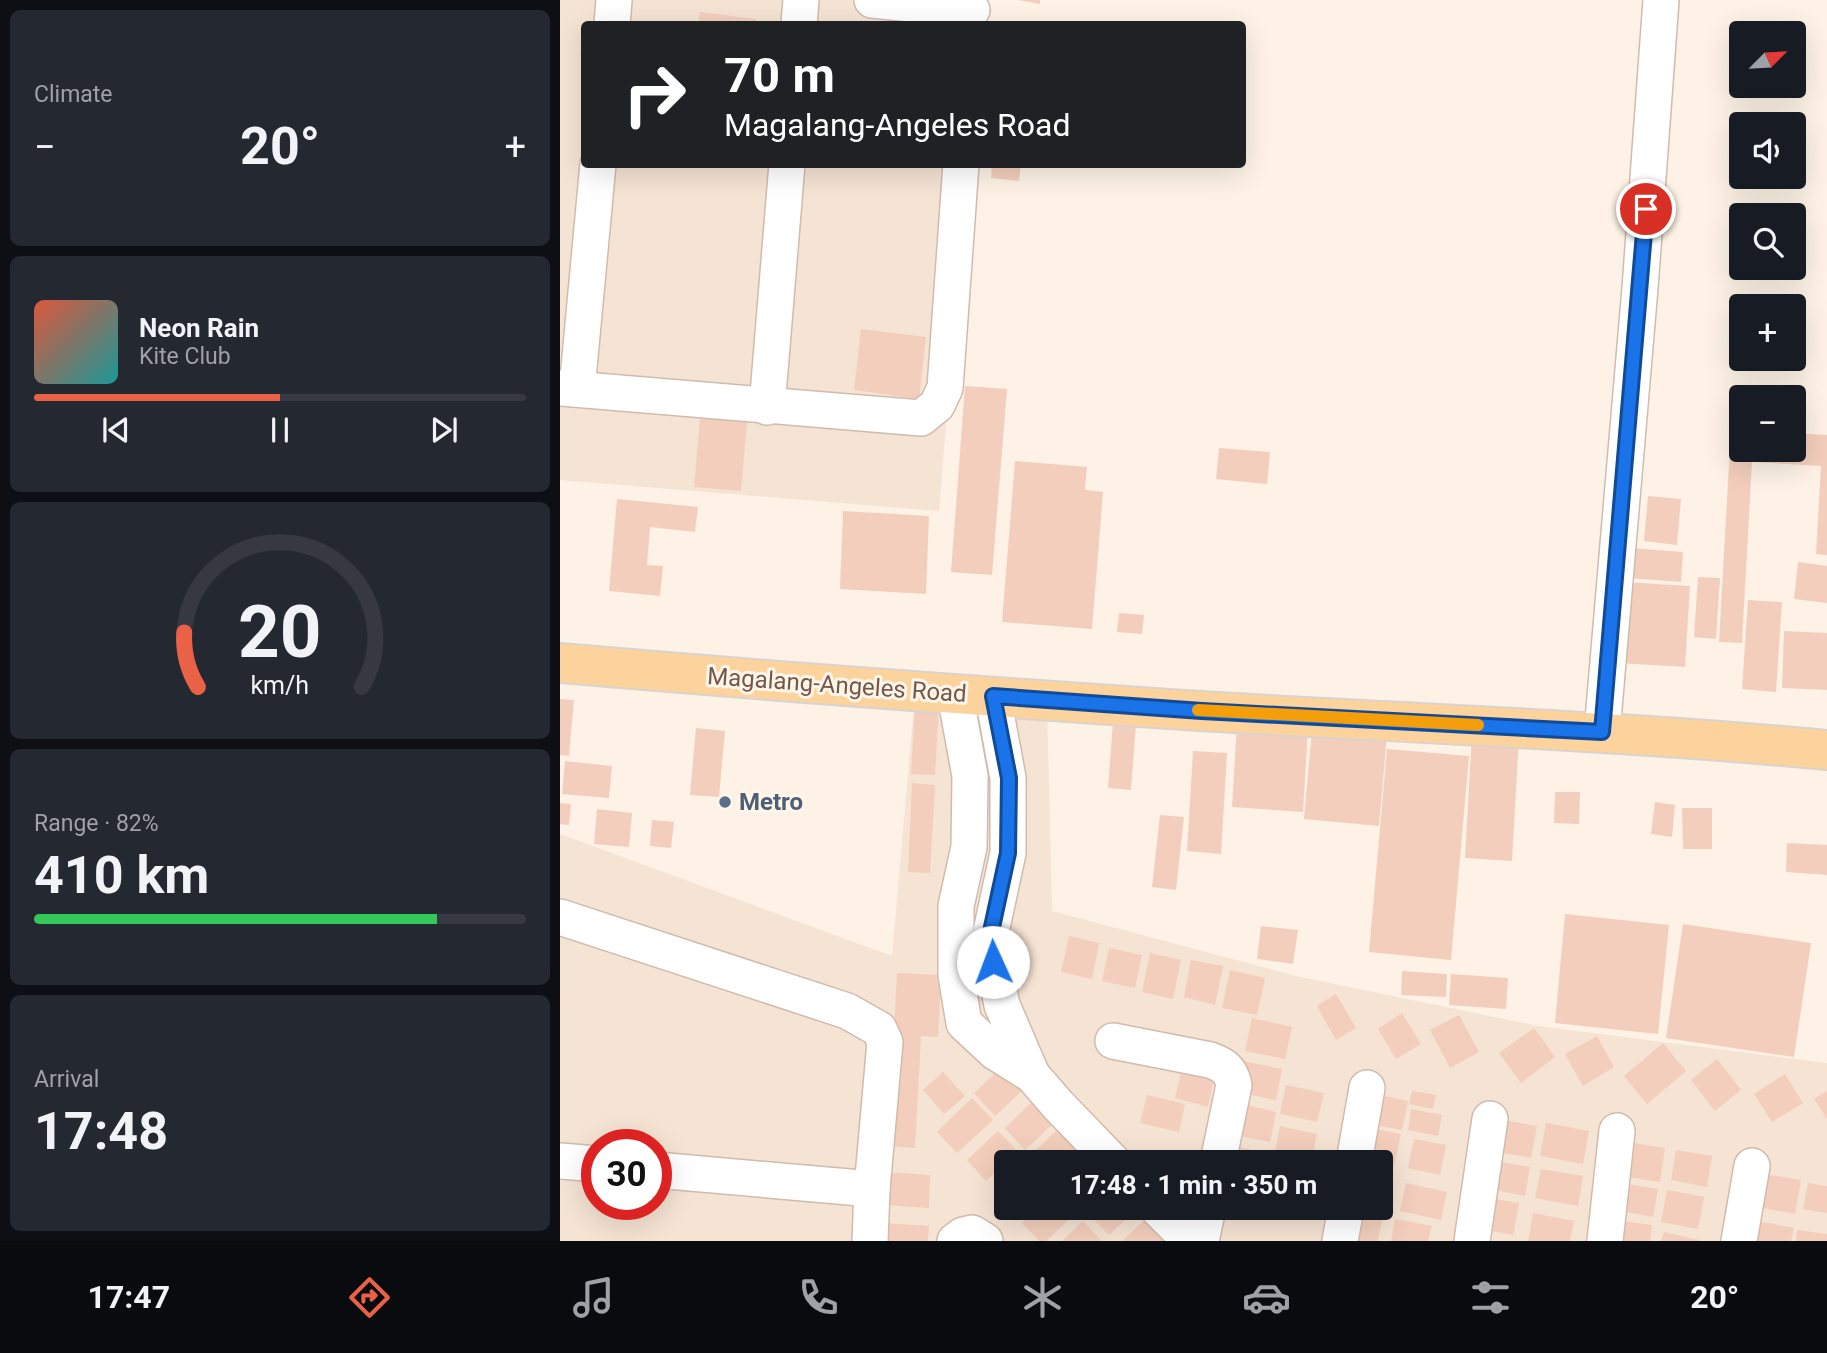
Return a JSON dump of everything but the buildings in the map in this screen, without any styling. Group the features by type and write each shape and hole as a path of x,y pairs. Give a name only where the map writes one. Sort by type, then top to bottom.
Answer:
{"main road":[{"name":"Magalang-Angeles Road","path":"560,663 1202,711 1602,732 1827,750"}],"street":[{"path":"612,21 614,0"},
{"path":"799,21 802,0"},
{"path":"872,0 972,12"},
{"path":"1602,732 1640,288 1661,0"},
{"path":"597,168 568,388 920,418 937,405 945,388 961,168"},
{"path":"767,407 788,168"},
{"path":"955,694 970,776 969,847 956,906 955,943 956,975 964,1023 995,1052 1032,1075 1101,1150"},
{"path":"993,696 1009,778 1008,853 989,941 1002,1005 1032,1075"},
{"path":"560,918 847,1011 864,1018 879,1029 886,1042 872,1189 870,1241"},
{"path":"955,943 989,941"},
{"path":"1113,1041 1210,1060 1231,1073 1234,1085 1220,1150"},
{"path":"1356,1150 1367,1088"},
{"path":"1472,1241 1490,1119"},
{"path":"1605,1241 1617,1131"},
{"path":"560,1161 581,1163"},
{"path":"1739,1241 1752,1166"},
{"path":"672,1171 872,1189"},
{"path":"1169,1220 1190,1241"},
{"path":"1201,1241 1205,1220"},
{"path":"1340,1241 1344,1220"},
{"path":"956,1241 963,1235 972,1233 985,1241"}],"shaded area":[{"path":"560,0 980,0 978,21 581,21 581,168 967,168 939,511 560,480"},
{"path":"915,695 1047,706 1052,911 1296,976 1538,1026 1827,1063 1827,1241 560,1241 560,834 892,956"}],"slow traffic":[{"path":"1198,710 1478,725"}],"place":[{"name":"Metro","path":"725,802"}],"route":[{"path":"993,962 989,941 1008,853 1009,778 993,696 1202,711 1602,732 1646,209"}]}
